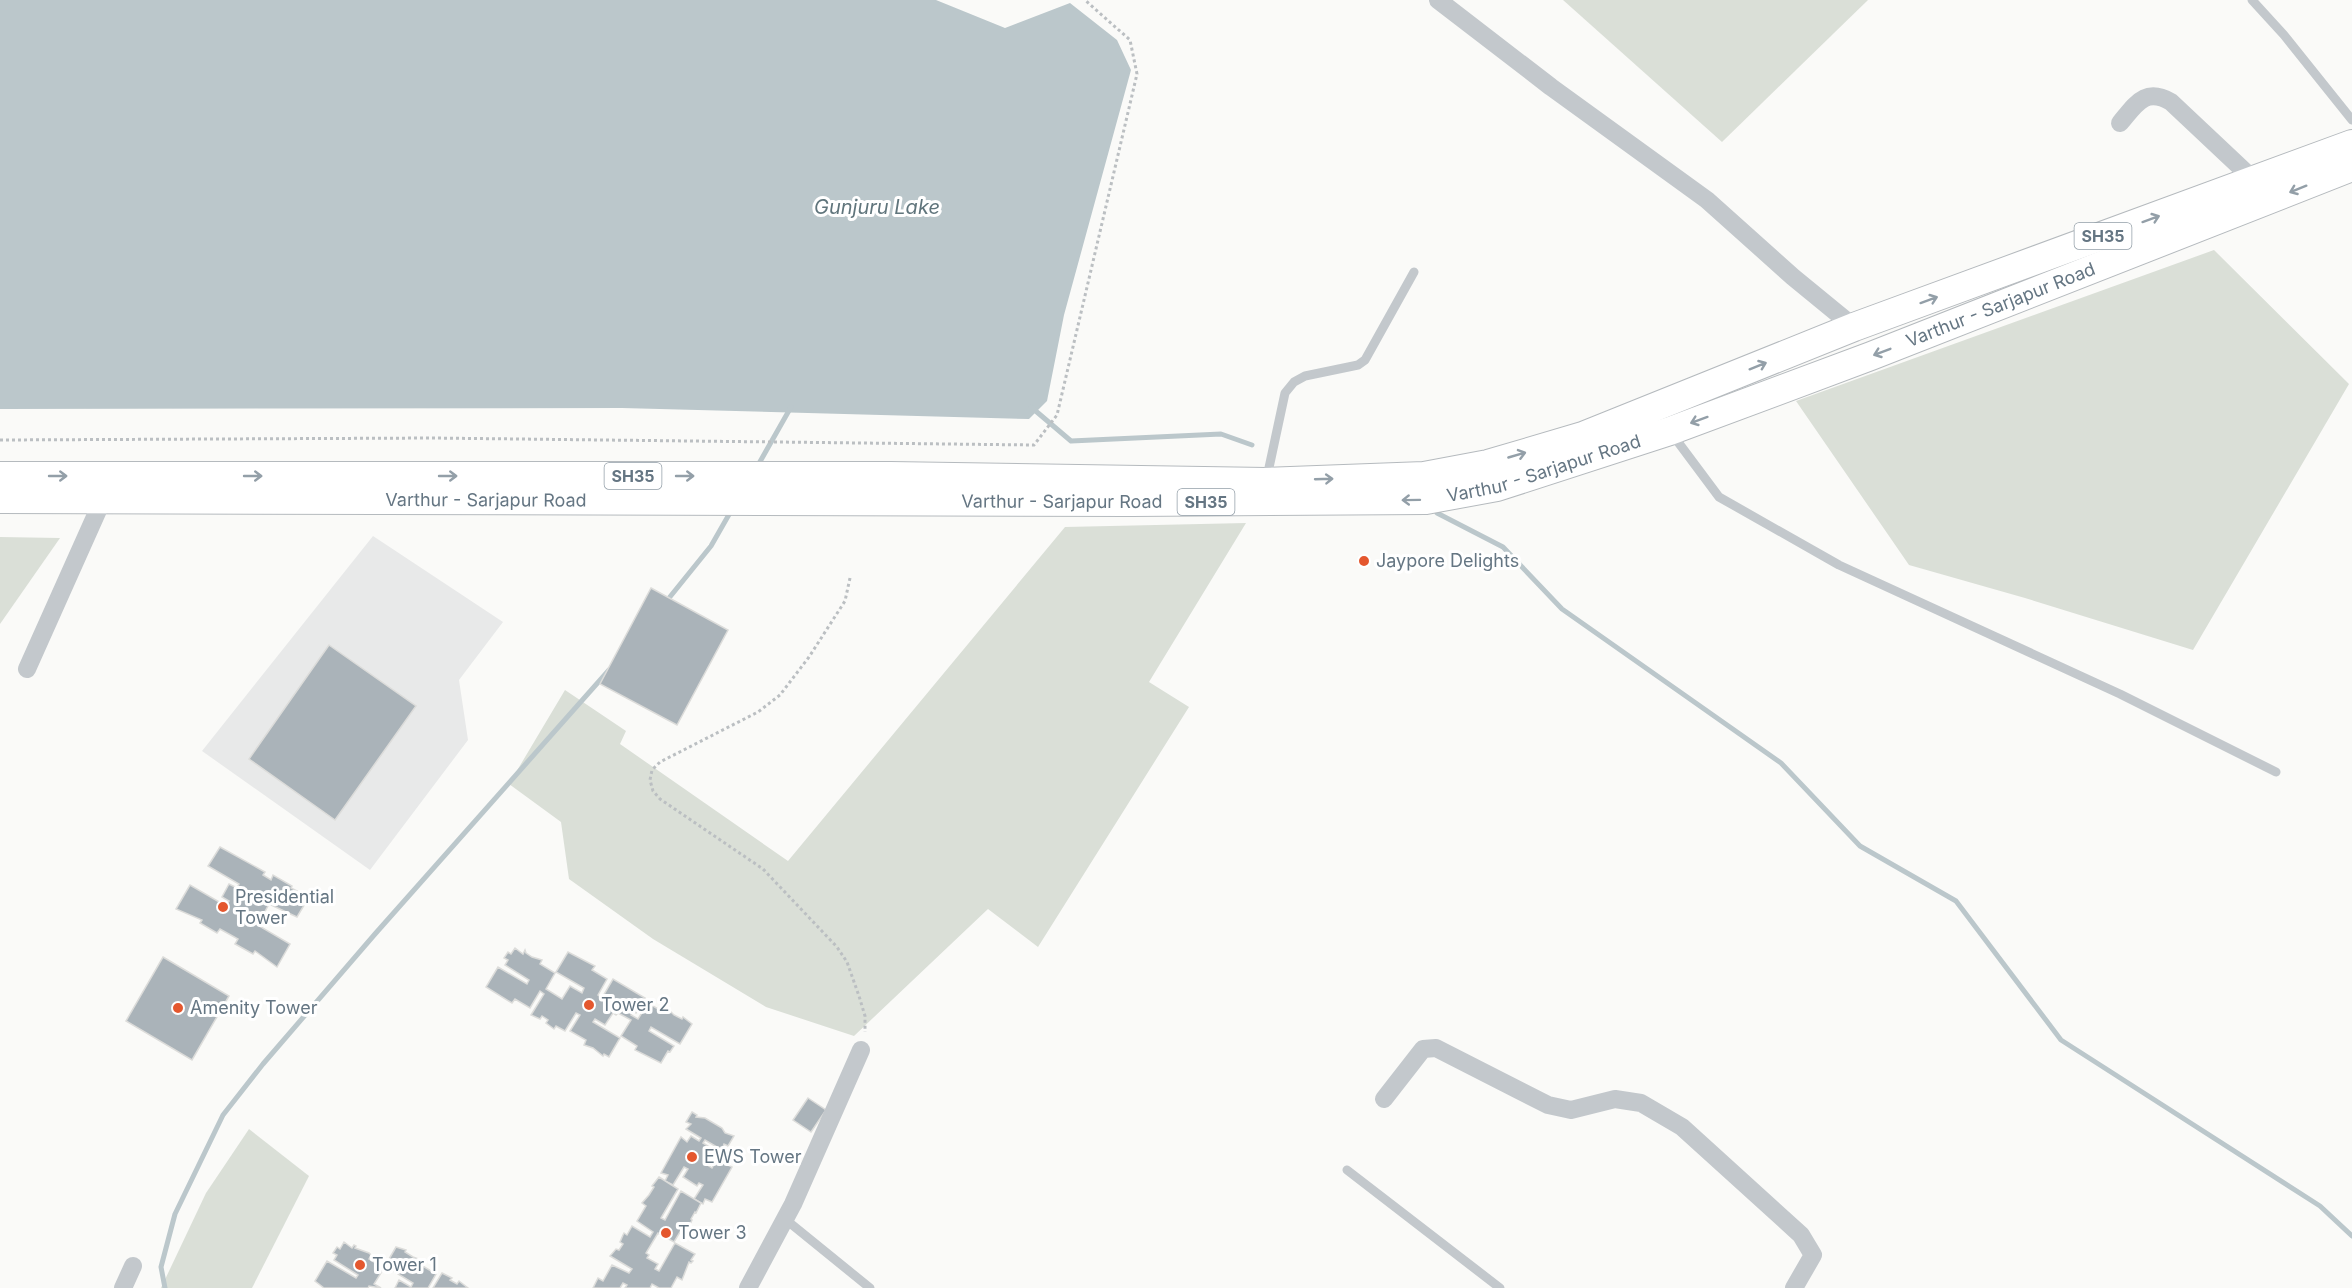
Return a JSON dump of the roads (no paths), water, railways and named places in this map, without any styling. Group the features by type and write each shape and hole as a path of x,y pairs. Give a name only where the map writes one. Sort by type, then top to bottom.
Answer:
{"main road":[{"name":"Varthur - Sarjapur Road","path":"0,476 891,476 1266,482 1424,476 1488,464 1583,436 1854,327 2352,144"},
{"name":"Varthur - Sarjapur Road","path":"0,499 1119,502 1426,500 1497,487 1670,431 1871,356 2352,167"}],"street":[{"path":"1438,0 1551,87 1707,200 1793,277 1854,327"},
{"path":"2120,123 2136,104 2148,96 2160,96 2171,102 2255,181"},
{"path":"27,669 104,499"},
{"path":"1384,1098 1423,1049 1436,1048 1548,1105 1571,1110 1615,1100 1641,1103 1682,1127 1801,1235 1813,1255 1794,1288"},
{"path":"748,1288 785,1219 861,1050"},
{"path":"123,1288 133,1266"}],"lane":[{"path":"2252,0 2284,35 2352,120"},
{"path":"1266,482 1285,393 1294,382 1305,376 1358,365 1365,360 1414,272"},
{"path":"1670,431 1719,497 1839,565 2120,694 2276,772"},
{"path":"1347,1170 1500,1288"},
{"path":"785,1219 870,1288"}],"water":[{"name":"Gunjuru Lake","path":"0,0 936,0 1005,28 1070,3 1117,40 1131,70 1064,315 1047,401 1029,419 622,408 0,409"}],"waterway":[{"path":"757,467 791,407"},
{"path":"1031,407 1071,441 1221,434 1252,445"},
{"path":"665,603 711,546 731,511"},
{"path":"1437,513 1503,547 1562,609 1781,763 1860,846 1956,901 2061,1040 2320,1206 2352,1236"},
{"path":"165,1288 161,1267 175,1214 223,1115 263,1064 375,934 609,670"}],"place":[{"name":"Jaypore Delights","path":"1364,561"},
{"name":"Presidential Tower","path":"223,907"},
{"name":"Tower 2","path":"589,1005"},
{"name":"Amenity Tower","path":"178,1008"},
{"name":"EWS Tower","path":"692,1157"},
{"name":"Tower 3","path":"666,1233"},
{"name":"Tower 1","path":"360,1265"}]}
